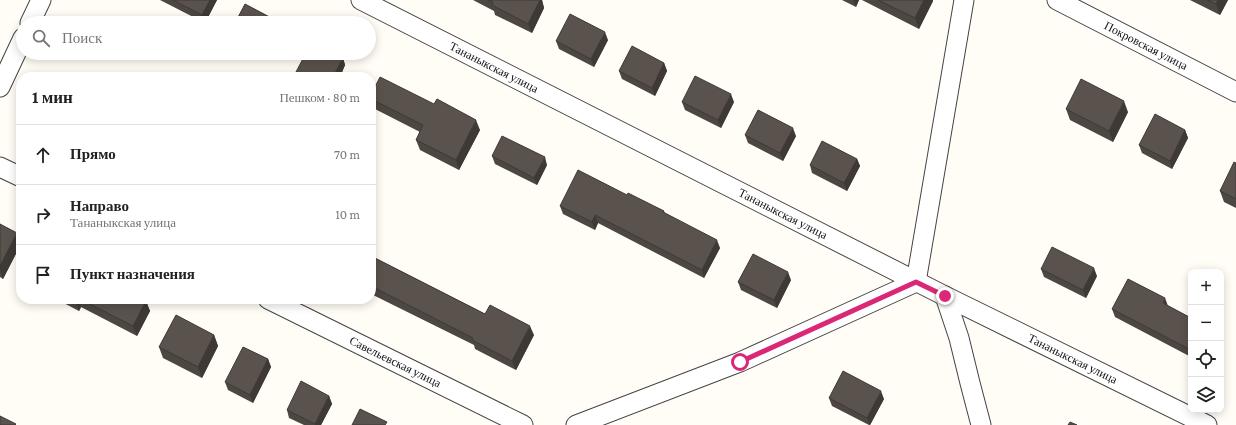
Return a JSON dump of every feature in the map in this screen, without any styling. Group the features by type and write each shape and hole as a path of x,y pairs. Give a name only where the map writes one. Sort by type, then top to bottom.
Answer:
{"street":[{"path":"33,16 41,0"},
{"name":"Тананыкская улица","path":"361,0 916,282 1207,425"},
{"path":"576,425 740,362 916,282 964,0"},
{"name":"Покровская улица","path":"1056,0 1236,92"},
{"path":"0,87 16,53"},
{"path":"0,166 16,174"},
{"path":"945,296 959,338 981,425"},
{"name":"Савельевская улица","path":"278,304 523,425"}],"building":[{"path":"173,0 210,0 202,15"},
{"path":"488,0 540,0 528,24 492,5 493,2"},
{"path":"878,0 924,0 915,18"},
{"path":"1207,0 1218,0 1216,4"},
{"path":"245,4 268,16 239,16"},
{"path":"570,14 605,32 591,59 556,41"},
{"path":"632,46 664,63 652,88 619,71"},
{"path":"302,60 342,60 336,72 296,72"},
{"path":"695,76 731,94 718,120 682,102"},
{"path":"380,77 434,104 437,99 476,120 456,160 416,140 423,125 376,102 376,85"},
{"path":"1081,79 1124,101 1109,131 1066,109"},
{"path":"758,110 793,128 780,153 745,135"},
{"path":"1155,114 1185,130 1170,161 1139,145"},
{"path":"502,136 545,157 534,178 492,156"},
{"path":"822,141 857,159 844,183 810,165"},
{"path":"1234,162 1236,163 1236,199 1220,191"},
{"path":"578,170 627,195 628,193 664,211 663,212 717,240 702,270 595,215 592,222 560,206"},
{"path":"0,224 16,232 16,235 0,266"},
{"path":"1052,247 1094,268 1083,290 1041,269"},
{"path":"753,254 788,272 774,300 738,282"},
{"path":"376,259 485,314 490,305 530,326 512,361 472,340 473,338 376,289"},
{"path":"1128,279 1165,298 1163,303 1188,316 1188,348 1112,309"},
{"path":"90,304 144,304 133,326"},
{"path":"176,315 214,335 198,367 159,347"},
{"path":"243,347 268,359 250,395 225,382"},
{"path":"843,371 881,391 867,418 829,398"},
{"path":"301,381 329,396 315,424 287,410"},
{"path":"360,409 387,422 385,425 352,425"},
{"path":"0,416 16,424 0,425"},
{"path":"1070,422 1077,425 1068,425"}],"route":[{"path":"740,362 916,282 945,296"}]}
